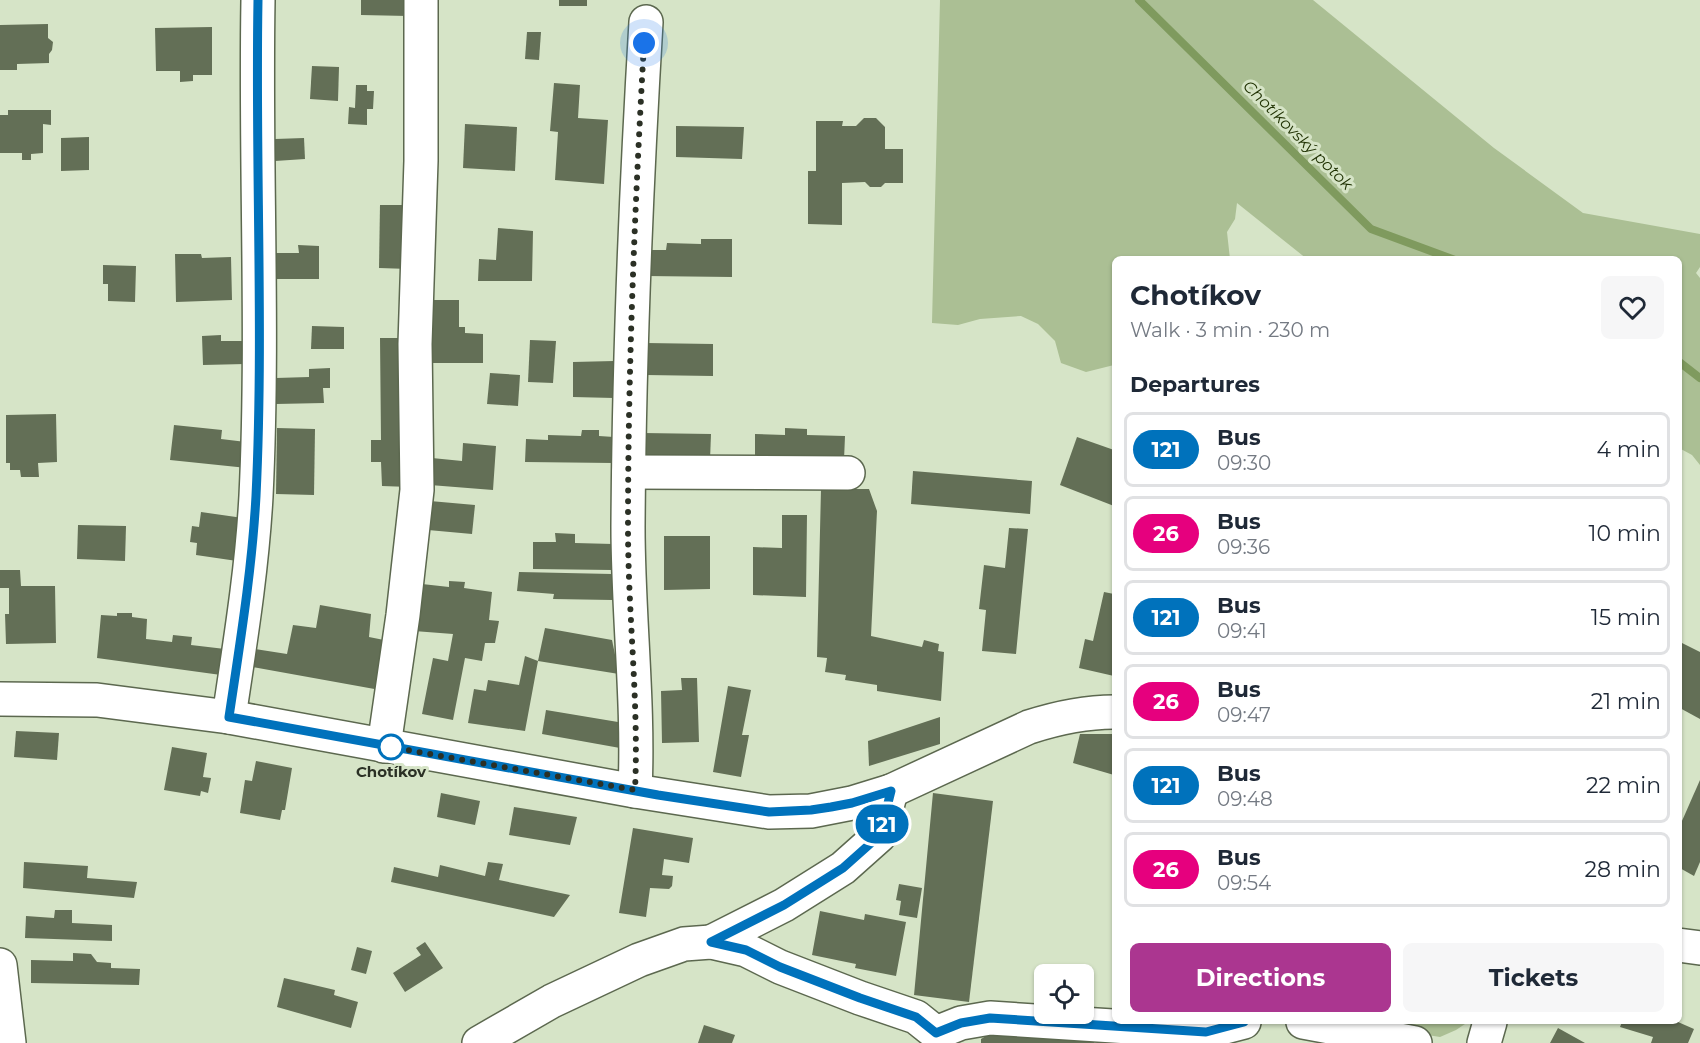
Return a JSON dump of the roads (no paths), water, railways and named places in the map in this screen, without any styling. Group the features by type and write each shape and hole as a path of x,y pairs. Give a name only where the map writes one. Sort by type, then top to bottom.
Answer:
{"street":[{"path":"229,717 247,598 256,497 259,387 256,99 258,0"},
{"path":"384,746 403,615 417,490 415,344 421,161 421,0"},
{"path":"635,790 637,753 628,529 632,296 646,22"},
{"path":"629,472 848,473"},
{"path":"0,699 97,700 229,717 769,812 821,809 852,803 891,791 1051,719 1092,712 1112,712"},
{"path":"711,942 784,905 843,868 880,835 891,791"},
{"path":"479,1043 552,1001 639,960 684,944 711,942 746,950 790,971 916,1017 939,1038 961,1023 990,1018 1200,1037 1238,1024"},
{"path":"1682,946 1700,948"},
{"path":"0,965 9,1043"},
{"path":"1314,1024 1414,1043"},
{"path":"1484,1043 1489,1024"}],"waterway":[{"name":"Chotíkovský potok","path":"1139,0 1371,229 1444,256"},
{"name":"Chotíkovský potok","path":"1682,364 1700,378"}],"place":[{"name":"Chotíkov","path":"391,747"}]}
